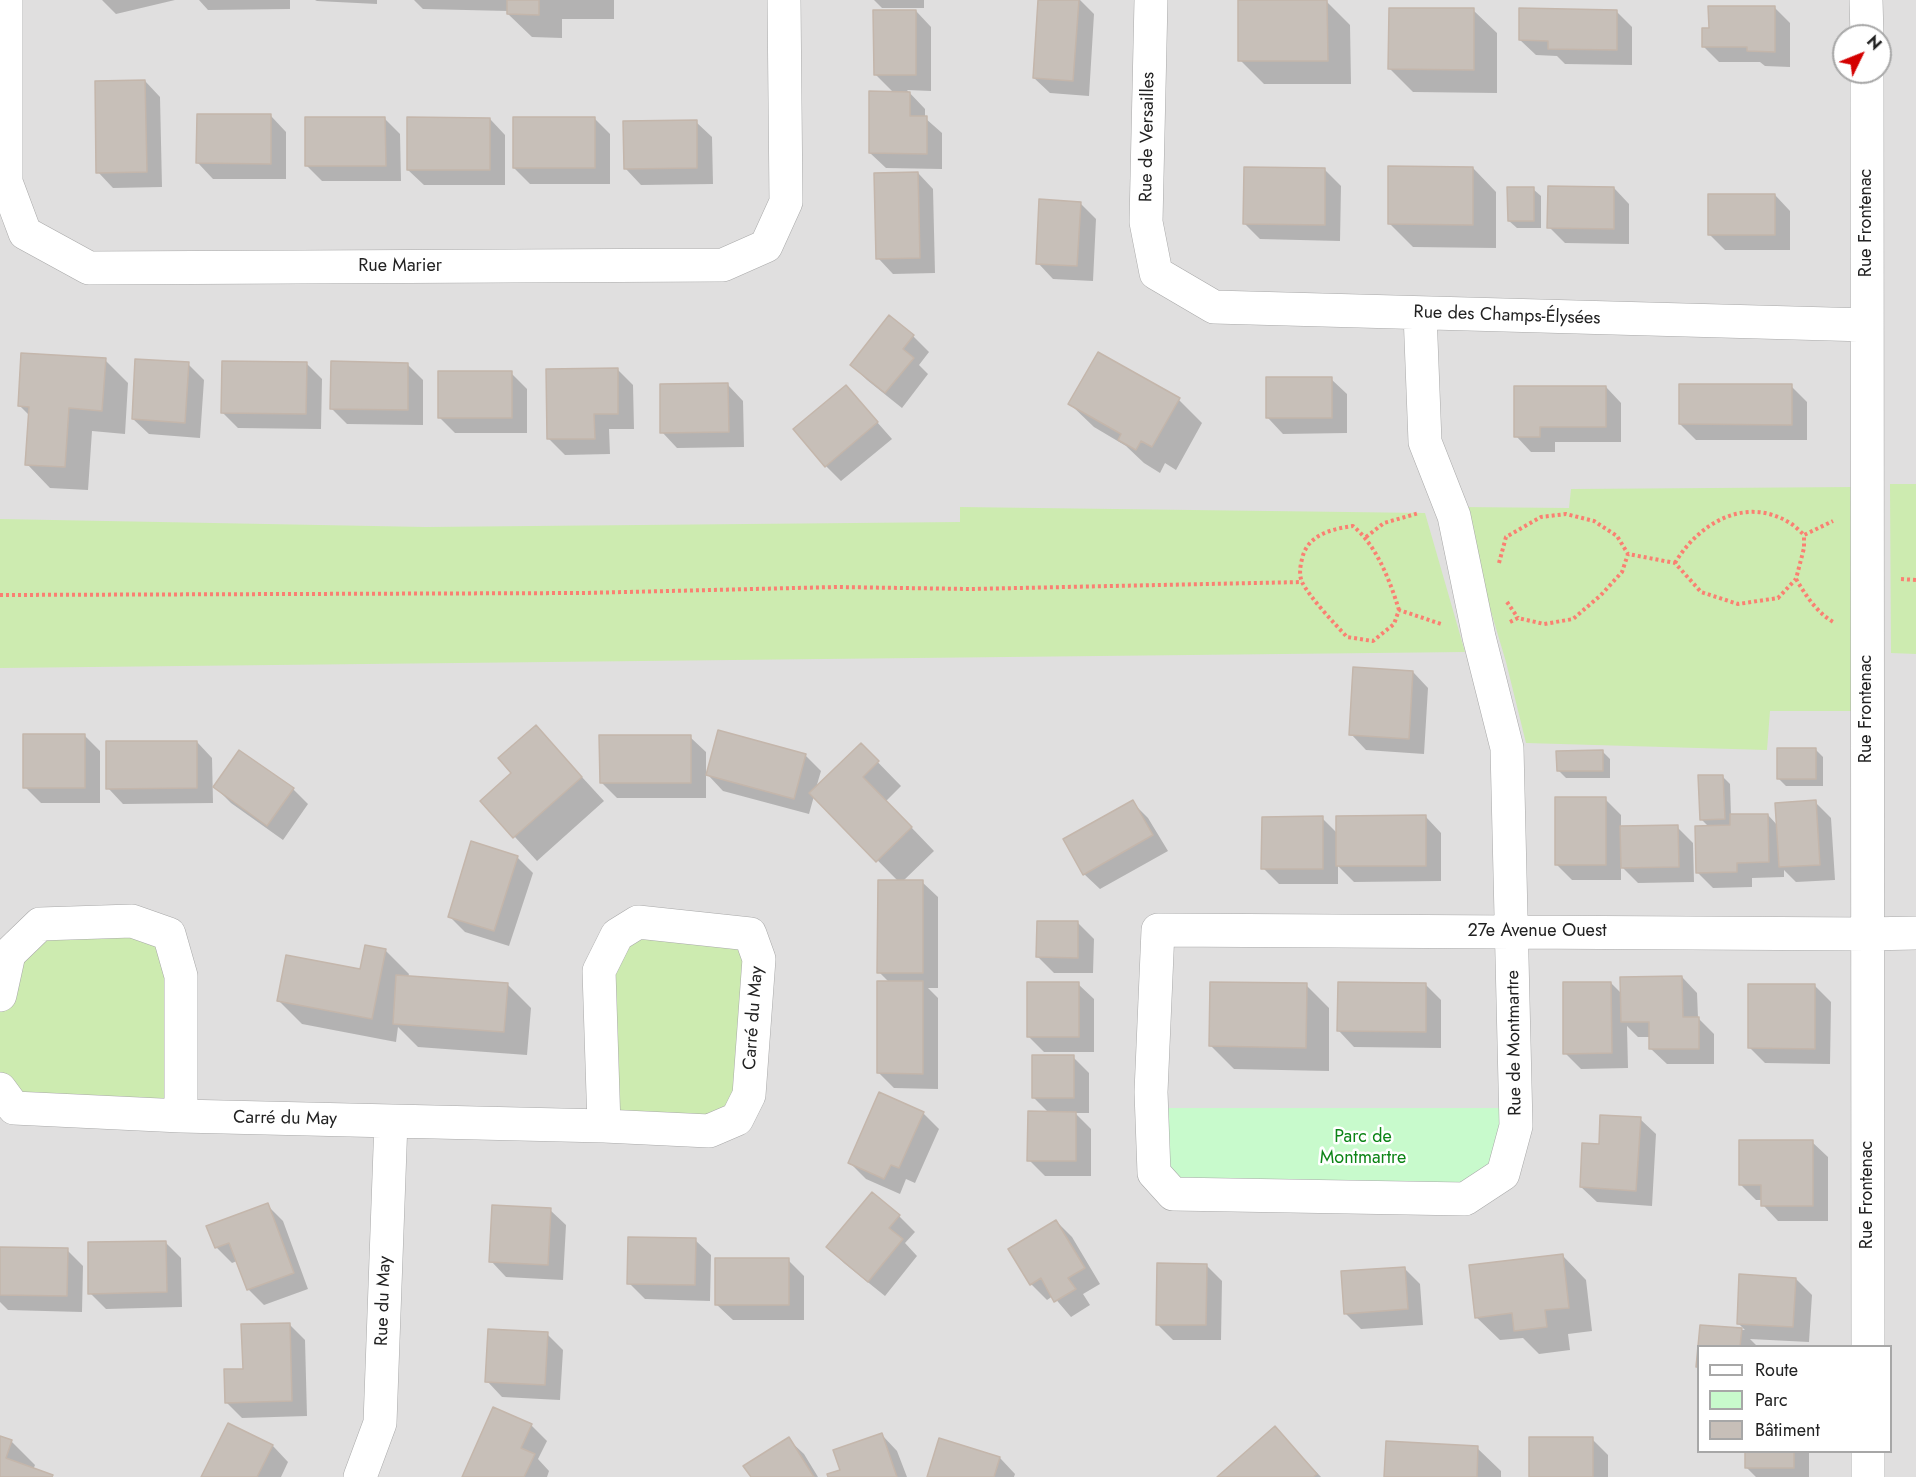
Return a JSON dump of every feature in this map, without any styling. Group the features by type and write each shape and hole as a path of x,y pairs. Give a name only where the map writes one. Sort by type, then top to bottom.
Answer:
{"street":[{"name":"Rue Marier","path":"6,0 6,182 25,233 89,268 723,265 766,246 786,202 784,0"},
{"name":"Rue de Versailles","path":"1151,0 1146,222 1156,273"},
{"path":"1866,0 1866,24"},
{"name":"Rue Frontenac","path":"1867,84 1868,1345"},
{"name":"Rue des Champs-Élysées","path":"1156,273 1214,307 1867,325"},
{"name":"Rue de Montmartre","path":"1158,930 1151,1092 1154,1173 1173,1194 1465,1199 1503,1174 1516,1126 1507,748 1479,637 1454,516 1425,442 1420,313"},
{"path":"0,995 9,954 40,924 132,921 169,934 181,976 181,1116"},
{"name":"Carré du May","path":"0,1089 14,1108 181,1116 604,1126 709,1131 737,1119 749,1095 759,959 750,934 638,922 617,935 599,971 604,1126"},
{"name":"27e Avenue Ouest","path":"1158,930 1916,933"},
{"name":"Rue du May","path":"360,1477 380,1423 391,1121"},
{"path":"1868,1453 1868,1477"}],"path":[{"path":"1804,535 1855,511 1867,521"},
{"path":"1675,563 1685,546 1712,522 1739,513 1762,512 1789,523 1804,535"},
{"path":"1498,567 1506,537 1541,517 1566,514 1594,521 1617,536 1628,554 1675,563 1701,592 1738,604 1778,598 1796,579 1804,548 1804,535"},
{"path":"1353,526 1366,537 1393,592 1399,610 1394,624 1373,641 1347,638 1302,582 1300,569 1304,549 1314,538 1333,528 1353,526"},
{"path":"1399,610 1479,637 1518,618 1544,624 1573,619 1601,595 1622,572 1628,554"},
{"path":"1895,570 1901,579 1916,580"},
{"path":"0,595 572,593 837,587 970,589 1302,582"},
{"path":"1506,600 1518,618"}],"shaded area":[{"path":"0,0 1916,0 1916,1477 0,1477"}],"green space":[{"path":"1890,484 1916,484 1916,654 1891,653"},
{"path":"1854,487 1854,711 1770,711 1767,750 1526,743 1506,662 1460,507 1569,508 1571,489"},
{"path":"960,507 1425,513 1465,652 0,668 0,519 426,527 960,522"},
{"path":"40,924 169,934 181,1116 0,1089 0,995"},
{"path":"750,934 737,1119 604,1126 617,935"},
{"name":"Parc de Montmartre","path":"1159,1108 1510,1108 1496,1170 1464,1189 1174,1185"}],"building":[{"path":"507,0 539,0 539,15 507,14"},
{"path":"1038,0 1079,0 1073,81 1033,78"},
{"path":"1238,0 1327,0 1328,61 1238,61"},
{"path":"1708,6 1775,6 1775,52 1747,51 1747,47 1702,47 1702,28 1709,28"},
{"path":"1389,8 1474,8 1474,70 1388,69"},
{"path":"1519,8 1617,10 1617,50 1548,49 1548,41 1519,40"},
{"path":"873,10 916,10 916,75 874,75"},
{"path":"145,80 147,172 96,173 95,81"},
{"path":"869,91 910,92 910,116 927,116 927,154 869,153"},
{"path":"197,114 271,114 271,164 196,163"},
{"path":"305,117 385,117 386,166 305,166"},
{"path":"407,117 490,118 490,170 407,170"},
{"path":"513,117 595,117 595,168 513,168"},
{"path":"697,120 697,168 624,169 623,121"},
{"path":"1388,166 1473,167 1473,225 1388,224"},
{"path":"1244,167 1325,168 1325,225 1243,224"},
{"path":"918,172 920,258 876,259 874,173"},
{"path":"1548,186 1614,187 1614,229 1547,228"},
{"path":"1507,187 1534,187 1534,221 1508,221"},
{"path":"1708,194 1775,194 1775,235 1708,235"},
{"path":"1039,199 1081,202 1077,266 1036,264"},
{"path":"889,315 914,335 903,349 914,358 885,393 850,365"},
{"path":"1098,352 1180,398 1152,447 1141,441 1136,450 1118,440 1121,434 1068,404"},
{"path":"21,353 106,358 102,411 69,408 65,467 25,465 29,407 18,406"},
{"path":"135,359 189,362 185,423 132,419"},
{"path":"222,361 307,362 306,414 221,413"},
{"path":"331,361 408,363 408,410 330,409"},
{"path":"618,368 618,414 594,414 595,439 547,439 546,369"},
{"path":"438,371 512,371 512,418 438,418"},
{"path":"1266,377 1332,377 1332,418 1266,418"},
{"path":"728,383 729,432 660,433 660,384"},
{"path":"1679,384 1792,384 1792,425 1679,424"},
{"path":"846,385 878,422 825,467 793,429"},
{"path":"1514,386 1606,386 1606,427 1540,427 1540,437 1514,437"},
{"path":"1353,667 1413,671 1409,739 1349,735"},
{"path":"536,725 582,777 513,838 480,801 511,773 498,758"},
{"path":"718,730 806,754 794,799 706,775"},
{"path":"23,734 85,734 85,788 23,788"},
{"path":"599,735 691,735 691,783 600,783"},
{"path":"106,741 197,741 197,788 106,789"},
{"path":"861,743 879,761 863,777 912,827 876,862 809,793"},
{"path":"1777,748 1816,748 1816,779 1777,779"},
{"path":"239,750 294,788 267,826 213,787"},
{"path":"1603,750 1603,771 1557,771 1556,751"},
{"path":"1698,775 1723,775 1725,819 1700,820"},
{"path":"1555,797 1606,797 1606,865 1555,865"},
{"path":"1133,800 1153,835 1083,875 1063,839"},
{"path":"1816,800 1820,865 1779,867 1775,803"},
{"path":"1730,814 1768,814 1769,862 1737,863 1737,872 1696,873 1695,826 1730,825"},
{"path":"1426,815 1426,866 1336,866 1336,816"},
{"path":"1323,816 1323,869 1261,869 1262,817"},
{"path":"1678,825 1679,867 1621,868 1620,826"},
{"path":"471,841 518,856 494,931 448,917"},
{"path":"878,880 923,880 923,973 877,973"},
{"path":"1037,921 1078,921 1078,958 1036,957"},
{"path":"365,945 386,949 372,1019 277,1001 286,955 360,969"},
{"path":"396,975 508,983 504,1032 393,1024"},
{"path":"1682,976 1683,1017 1699,1017 1699,1049 1649,1049 1649,1022 1621,1022 1620,977"},
{"path":"877,981 923,981 923,1074 877,1073"},
{"path":"1027,982 1079,982 1079,1037 1027,1037"},
{"path":"1210,982 1307,983 1306,1048 1209,1046"},
{"path":"1338,982 1426,983 1426,1032 1337,1031"},
{"path":"1563,982 1611,982 1612,1053 1563,1054"},
{"path":"1748,984 1815,984 1815,1049 1748,1048"},
{"path":"1032,1055 1074,1055 1074,1098 1032,1098"},
{"path":"879,1092 924,1112 899,1168 891,1165 884,1179 848,1163"},
{"path":"1028,1111 1076,1112 1076,1161 1027,1161"},
{"path":"1600,1115 1641,1117 1636,1191 1580,1187 1582,1143 1599,1144"},
{"path":"1739,1140 1813,1140 1813,1206 1761,1206 1761,1185 1739,1185"},
{"path":"872,1192 900,1215 889,1228 903,1239 868,1282 826,1247"},
{"path":"268,1203 294,1273 247,1290 229,1243 215,1248 206,1226"},
{"path":"492,1205 551,1208 548,1265 489,1262"},
{"path":"1056,1220 1085,1268 1068,1278 1076,1289 1054,1302 1041,1278 1030,1285 1008,1249"},
{"path":"628,1237 696,1238 695,1285 627,1284"},
{"path":"166,1241 167,1292 88,1294 88,1242"},
{"path":"0,1247 68,1248 67,1296 0,1295"},
{"path":"1563,1254 1569,1308 1545,1310 1547,1327 1514,1331 1512,1313 1475,1318 1469,1265"},
{"path":"715,1258 789,1258 789,1305 715,1305"},
{"path":"1157,1263 1207,1264 1206,1325 1156,1325"},
{"path":"1405,1267 1408,1309 1344,1314 1341,1271"},
{"path":"1739,1274 1796,1278 1793,1327 1737,1324"},
{"path":"290,1323 292,1401 225,1403 224,1369 243,1369 241,1324"},
{"path":"1700,1325 1742,1328 1740,1345 1698,1345"},
{"path":"488,1329 548,1332 545,1385 485,1382"},
{"path":"493,1407 532,1424 521,1448 535,1454 524,1477 462,1477"},
{"path":"228,1423 273,1445 257,1477 201,1477"},
{"path":"1275,1426 1317,1474 1313,1477 1217,1477"},
{"path":"882,1433 897,1477 828,1477 827,1474 840,1470 833,1450"},
{"path":"0,1436 12,1440 6,1458 53,1475 52,1477 0,1477"},
{"path":"789,1437 814,1477 751,1477 743,1466"},
{"path":"1529,1437 1593,1437 1593,1477 1529,1477"},
{"path":"939,1438 1000,1457 994,1477 927,1477"},
{"path":"1386,1441 1478,1446 1477,1477 1384,1477"},
{"path":"1745,1453 1794,1453 1794,1468 1745,1468"}]}
